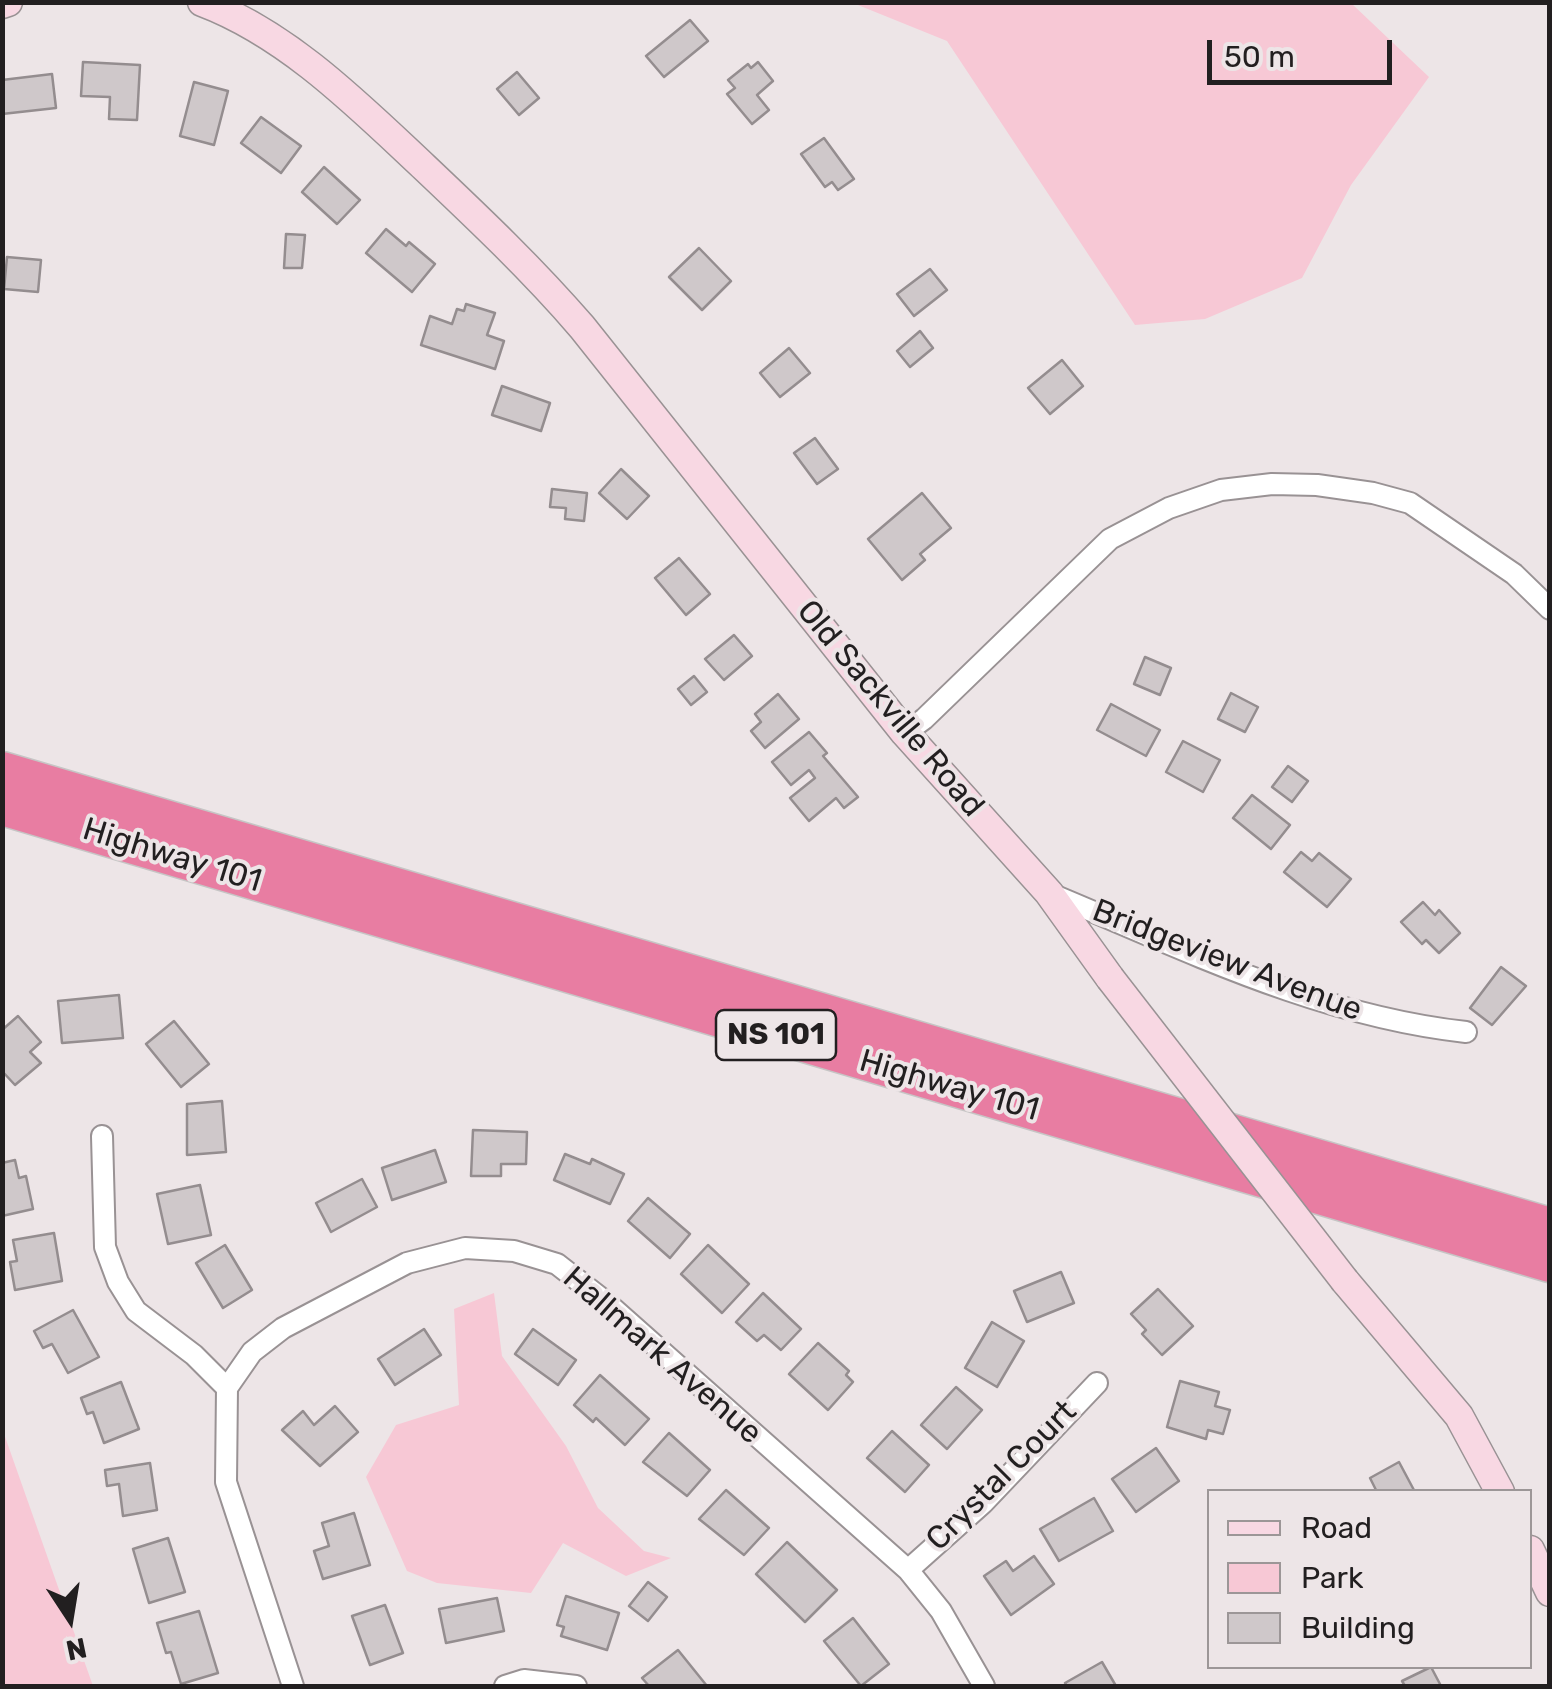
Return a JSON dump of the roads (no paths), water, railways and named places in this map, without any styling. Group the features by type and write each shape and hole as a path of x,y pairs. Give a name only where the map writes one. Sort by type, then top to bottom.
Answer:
{"highway":[{"name":"Highway 101","path":"2,772 1550,1227"},
{"name":"Highway 101","path":"2,806 1550,1263"}],"street":[{"name":"Old Sackville Road","path":"202,2 281,44 352,101 528,264 905,733 1049,893 1110,978 1345,1281 1459,1416 1498,1489"},
{"path":"905,733 1110,539 1169,508 1221,490 1272,484 1317,485 1410,503 1514,574 1550,609"},
{"name":"Bridgeview Avenue","path":"1049,893 1341,1009 1416,1027 1466,1032"},
{"path":"102,1136 105,1247 118,1282 136,1311 194,1355 227,1388 226,1482 293,1686"},
{"name":"Hallmark Avenue","path":"227,1388 252,1352 284,1328 407,1263 465,1248 514,1251 557,1264 607,1303 908,1570 941,1611 984,1686"},
{"name":"Crystal Court","path":"908,1570 983,1503 1097,1383"},
{"path":"1532,1554 1550,1592"},
{"path":"505,1686 524,1680 576,1686"}]}
